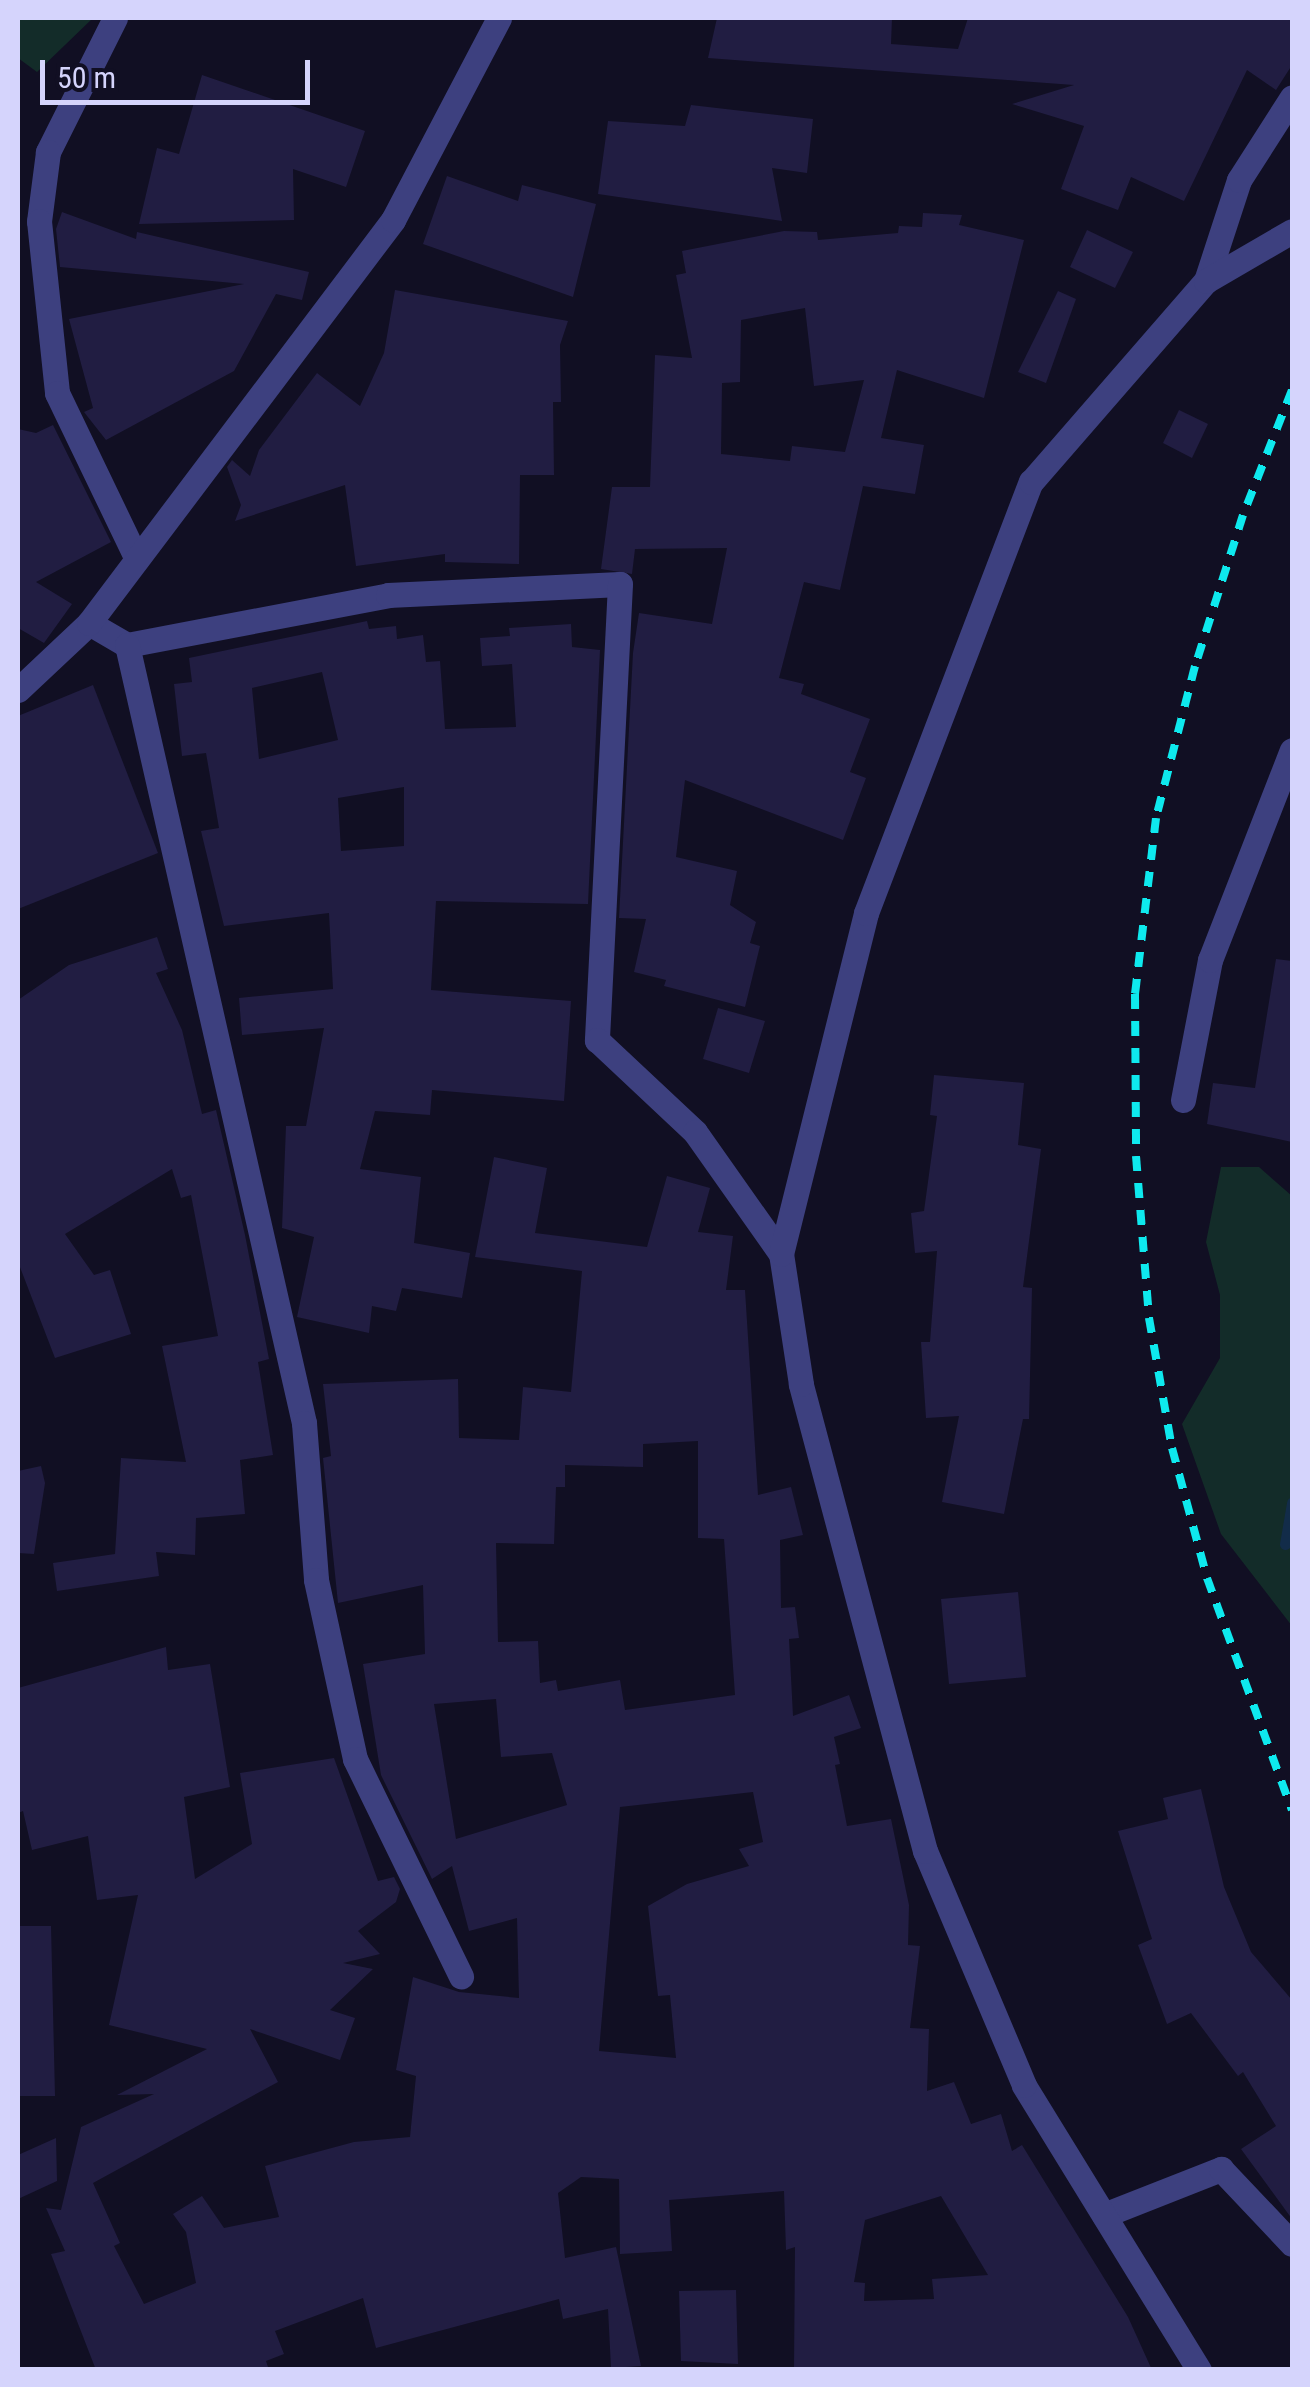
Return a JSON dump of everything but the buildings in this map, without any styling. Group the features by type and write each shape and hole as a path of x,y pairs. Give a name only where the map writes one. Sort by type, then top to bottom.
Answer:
{"street":[{"path":"115,18 48,152 39,221 57,393 137,559"},
{"path":"18,690 89,623 394,220 499,18"},
{"path":"1206,281 1239,180 1292,97"},
{"path":"1198,2370 1024,2085 924,1851 801,1384 781,1254 866,913 1031,482 1206,281 1292,231"},
{"path":"89,623 127,646 388,595 620,584 597,1040 695,1132 781,1254"},
{"path":"127,646 304,1423 316,1580 355,1759 462,1976"},
{"path":"1184,1100 1210,960 1292,750"},
{"path":"1104,2215 1221,2170 1292,2244"}],"green space":[{"path":"18,18 93,18 37,72 18,58"},
{"path":"1221,1167 1259,1167 1292,1196 1292,1626 1221,1534 1182,1424 1220,1358 1220,1295 1206,1242"}],"waterway":[{"path":"1285,1544 1292,1503"}],"railway":[{"path":"1292,390 1243,515 1195,666 1156,818 1135,994 1136,1156 1149,1318 1172,1448 1207,1578 1292,1810"}]}
